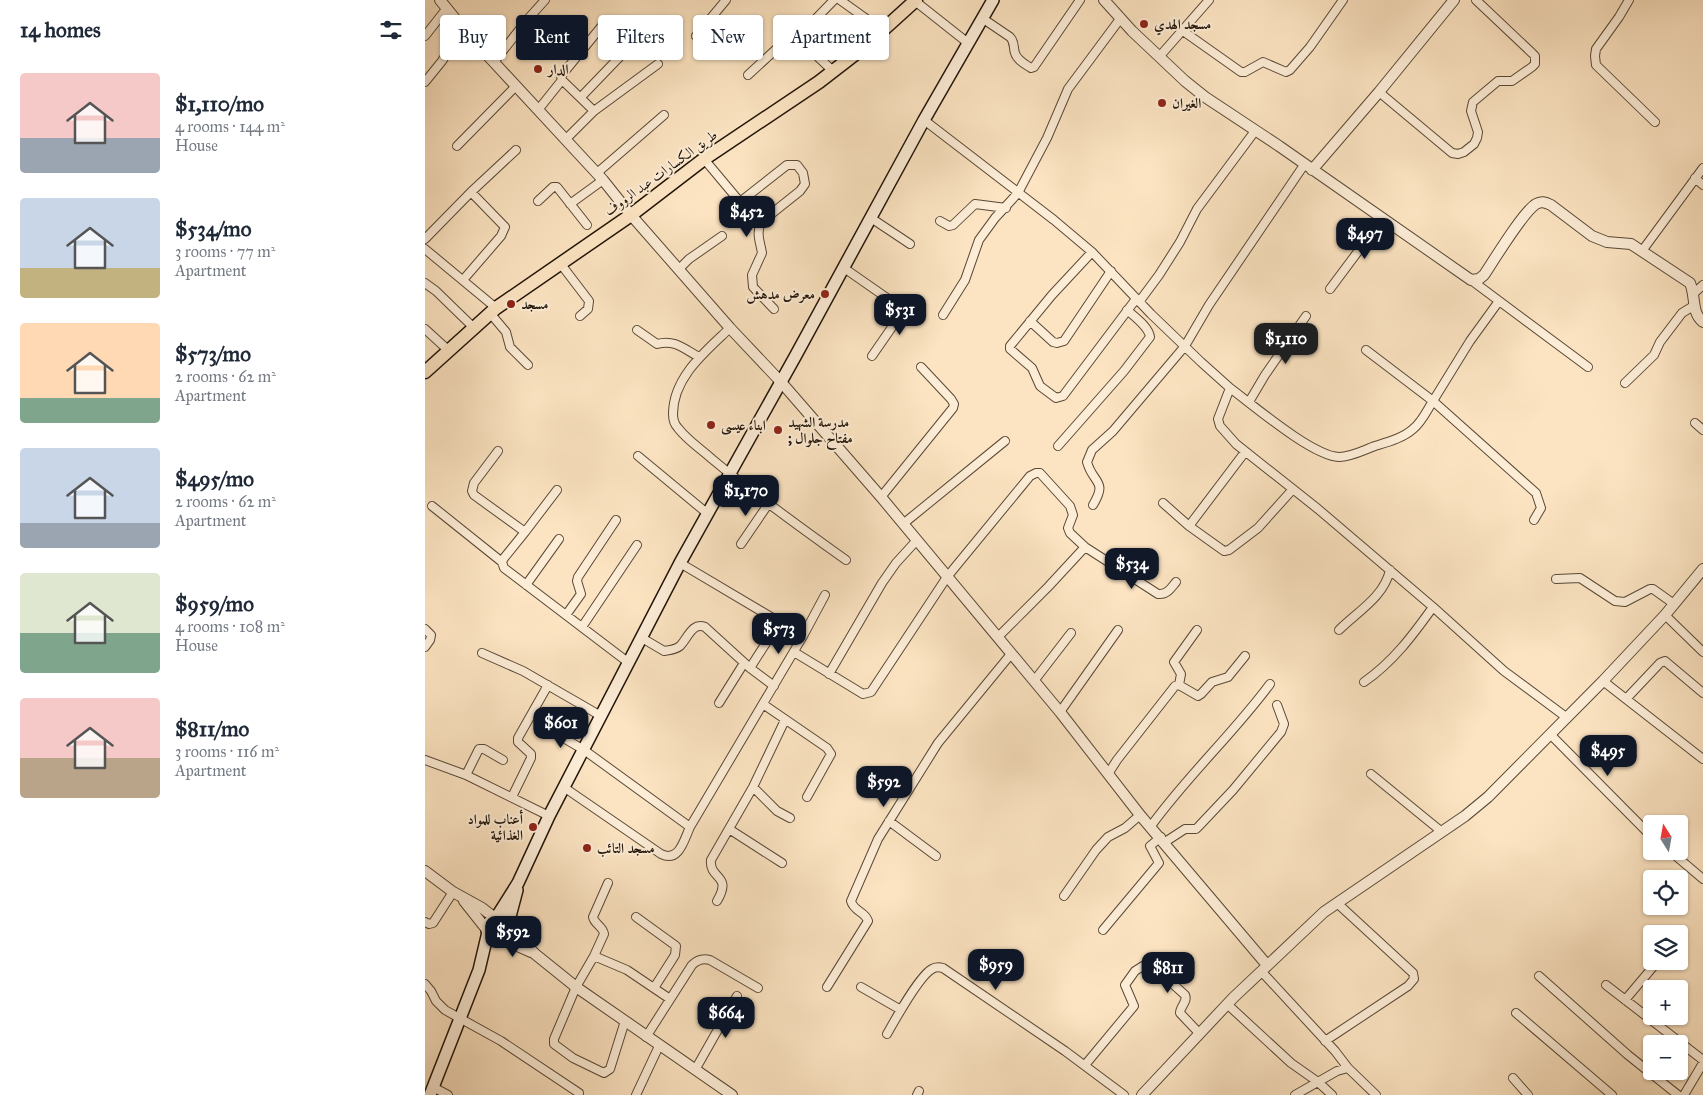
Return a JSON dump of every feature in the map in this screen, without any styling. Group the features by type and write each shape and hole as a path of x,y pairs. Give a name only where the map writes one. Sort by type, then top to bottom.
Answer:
{"main road":[{"name":"طريق الكسارات عبد الرووف","path":"889,24 915,0"},
{"path":"432,1091 479,970 489,923 495,918 518,883 549,816 643,638 680,563 731,474 924,120 993,0"},
{"name":"طريق الكسارات عبد الرووف","path":"425,372 493,310 631,215 704,159 847,60"},
{"path":"479,970 501,939 508,934 518,883"},
{"path":"495,918 503,919 509,926"},
{"path":"488,931 493,938 501,939"}],"street":[{"path":"545,0 494,62 600,176 631,215 881,497 1060,712 1264,968 1325,1041 1376,1095"},
{"path":"713,15 725,0"},
{"path":"819,15 834,0"},
{"path":"840,0 861,15"},
{"path":"915,0 967,43"},
{"path":"982,18 1014,40 1015,55 1031,68 1034,67 1080,0"},
{"path":"1104,0 1120,19 1159,57 1205,97 1279,146 1471,280 1588,367"},
{"path":"1159,57 1209,0"},
{"path":"1183,31 1241,72 1245,72 1263,62 1286,72 1290,70 1310,47 1343,0"},
{"path":"1093,505 1101,493 1101,489 1091,473 1087,462 1091,450 1113,430 1185,346 1209,305 1308,167 1379,92 1455,0"},
{"path":"1379,92 1452,152 1461,153 1471,147 1476,141 1478,134 1471,111 1473,102 1495,83 1512,81 1535,64 1533,53 1476,0"},
{"path":"1629,0 1596,49 1595,61 1596,65 1655,122"},
{"path":"425,36 442,2 452,15"},
{"path":"943,315 965,280 979,240 995,218 1018,193 1047,138 1068,89 1120,19"},
{"path":"539,110 562,80 561,76 565,70 598,31"},
{"path":"748,74 773,52"},
{"path":"425,82 443,60"},
{"path":"581,97 617,60"},
{"path":"821,60 833,70"},
{"path":"566,139 594,111 658,64"},
{"path":"562,80 594,111"},
{"path":"457,146 516,86"},
{"path":"570,204 665,115"},
{"path":"924,120 1054,220 1092,252 1221,381 1301,440 1322,452 1340,457 1401,437 1411,431 1417,425 1470,341 1499,301"},
{"path":"1092,252 1011,343 1010,349 1032,368 1040,386 1058,398 1066,393 1127,310 1159,275 1197,210 1255,131"},
{"path":"425,239 516,150"},
{"path":"704,159 740,202 761,222"},
{"path":"740,202 787,165 797,166 803,173 805,184 761,222 758,230 758,239 762,253 752,275 753,287 774,309"},
{"path":"1642,251 1703,168"},
{"path":"1695,178 1703,185"},
{"path":"538,201 555,187 587,225"},
{"path":"463,280 501,236 505,227 471,192"},
{"path":"1471,280 1479,279 1484,274 1526,214 1537,204 1543,202 1551,205 1592,236 1607,242 1631,244 1690,283 1696,314 1703,322"},
{"path":"941,221 949,226 953,225 975,204 1006,208"},
{"path":"871,218 911,244"},
{"path":"1330,289 1383,218"},
{"path":"679,269 689,259 721,236"},
{"path":"425,249 463,280 493,310 506,332 510,347 528,366"},
{"path":"560,263 589,300 588,309 580,316"},
{"path":"844,268 878,290 900,309 899,317 872,356"},
{"path":"1030,321 1053,342 1057,344 1064,341 1111,271"},
{"path":"425,283 436,291 473,327"},
{"path":"1693,294 1703,285"},
{"path":"1625,383 1654,355 1660,342 1682,314 1695,305"},
{"path":"1058,446 1106,392 1150,337 1149,332 1127,310"},
{"path":"1249,402 1265,375 1306,316"},
{"path":"730,328 699,357 688,371 679,389 674,406 673,417 677,428 731,474 846,560"},
{"path":"425,329 448,350"},
{"path":"637,330 657,344 673,342 699,357"},
{"path":"1366,350 1433,401 1535,493 1541,508 1533,520"},
{"path":"881,497 953,408 954,404 951,399 921,367"},
{"path":"1231,388 1218,419 1220,426 1227,435 1245,452 1293,489 1390,570 1504,671 1566,717"},
{"path":"1695,424 1703,430"},
{"path":"903,524 1005,441"},
{"path":"498,451 474,483 472,491 474,495 525,532"},
{"path":"1189,526 1245,452"},
{"path":"639,456 708,514"},
{"path":"794,652 863,694 871,692 947,577 1030,476 1037,473 1040,473 1070,506 1073,515 1068,528 1070,533 1085,547 1158,594 1164,594 1176,582"},
{"path":"1163,503 1189,526 1224,551 1229,550 1258,528 1293,489"},
{"path":"502,562 557,490"},
{"path":"741,544 769,503"},
{"path":"432,506 502,562 504,568 629,664"},
{"path":"566,615 581,594 578,577 616,520"},
{"path":"526,585 559,539"},
{"path":"829,674 882,583 896,563 917,540"},
{"path":"582,627 637,544"},
{"path":"998,638 1085,547"},
{"path":"680,563 803,636"},
{"path":"1142,1095 1227,1004 1303,930 1337,903 1442,832 1488,797 1603,681 1674,604 1703,569"},
{"path":"1339,630 1375,597 1388,578 1390,570"},
{"path":"1556,579 1580,578 1615,601 1620,602 1625,602 1653,589 1674,604"},
{"path":"565,788 666,857 673,856 677,853 690,827 794,652 825,595"},
{"path":"1364,682 1390,661 1409,641 1433,607"},
{"path":"1665,614 1703,652"},
{"path":"719,703 779,621"},
{"path":"643,638 664,651 674,649 679,646 695,627 701,626 713,634 747,666 773,686"},
{"path":"425,629 431,635 425,647"},
{"path":"1060,712 1118,630"},
{"path":"1179,685 1181,674 1175,665 1175,660 1197,630"},
{"path":"1034,681 1071,633"},
{"path":"482,652 548,685 601,716"},
{"path":"827,987 868,921 865,915 856,910 851,901 878,839 937,743 1011,654"},
{"path":"1179,685 1198,696 1212,682 1228,677 1245,656"},
{"path":"1626,699 1660,663 1665,662 1703,693"},
{"path":"1603,681 1702,757"},
{"path":"1151,826 1183,785 1254,705 1270,684"},
{"path":"512,797 531,758 531,754 518,742 518,738 548,685"},
{"path":"1108,774 1170,690 1179,685"},
{"path":"763,704 827,748 831,754 807,797"},
{"path":"1103,930 1159,863 1150,846 1185,829 1199,826 1233,790 1281,732 1284,724 1277,705"},
{"path":"717,901 723,891 723,886 722,881 711,866 711,860 753,787 785,720"},
{"path":"550,730 584,750 690,827"},
{"path":"1551,734 1643,828"},
{"path":"466,775 479,748 503,760"},
{"path":"425,760 466,775 549,816"},
{"path":"1371,774 1442,832"},
{"path":"753,787 777,811 790,818"},
{"path":"1064,896 1096,850 1108,837 1125,828 1140,814"},
{"path":"889,821 936,856"},
{"path":"729,830 782,863"},
{"path":"1681,860 1703,879"},
{"path":"425,871 458,895 495,918"},
{"path":"608,883 593,916 594,921 603,928 604,934 576,987 554,1039 554,1044 557,1048 605,1073 610,1069 625,1021"},
{"path":"425,922 433,923 458,895"},
{"path":"458,895 488,931"},
{"path":"1325,1041 1408,986 1414,979 1413,973 1337,903"},
{"path":"636,917 676,946 675,955 654,988"},
{"path":"509,926 535,954 576,987 732,1095"},
{"path":"501,939 535,954"},
{"path":"594,956 621,967 670,999"},
{"path":"646,1037 692,965 698,961 705,959 758,988"},
{"path":"1085,1065 1134,1006 1125,985 1135,971 1146,964 1153,966 1185,995 1186,1000 1180,1009 1180,1013 1199,1033"},
{"path":"887,1034 926,973 933,969 943,968 1085,1065 1124,1095"},
{"path":"1625,1000 1650,970"},
{"path":"1539,976 1627,1055 1678,1095"},
{"path":"425,984 440,1005 501,1041 579,1093"},
{"path":"1606,985 1703,1064 1683,1095"},
{"path":"861,987 901,1010"},
{"path":"695,1070 737,996"},
{"path":"1227,1004 1291,1063 1318,1082 1331,1095"},
{"path":"1515,1013 1612,1095"},
{"path":"636,1095 659,1046"},
{"path":"1295,1095 1337,1072 1349,1068"},
{"path":"1513,1078 1528,1095"},
{"path":"432,1091 448,1095"}],"place":[{"name":"مسجد الهدي","path":"1144,24"},
{"name":"الدار","path":"538,69"},
{"name":"الغيران","path":"1162,103"},
{"name":"معرض مدهش","path":"825,294"},
{"name":"مسجد","path":"511,304"},
{"name":"ابناء عيسى","path":"711,425"},
{"name":"مدرسة الشهيد ; مفتاح جلوال","path":"778,430"},
{"name":"أعناب للمواد الغذائية","path":"533,827"},
{"name":"مسجد التائب","path":"587,848"}]}
